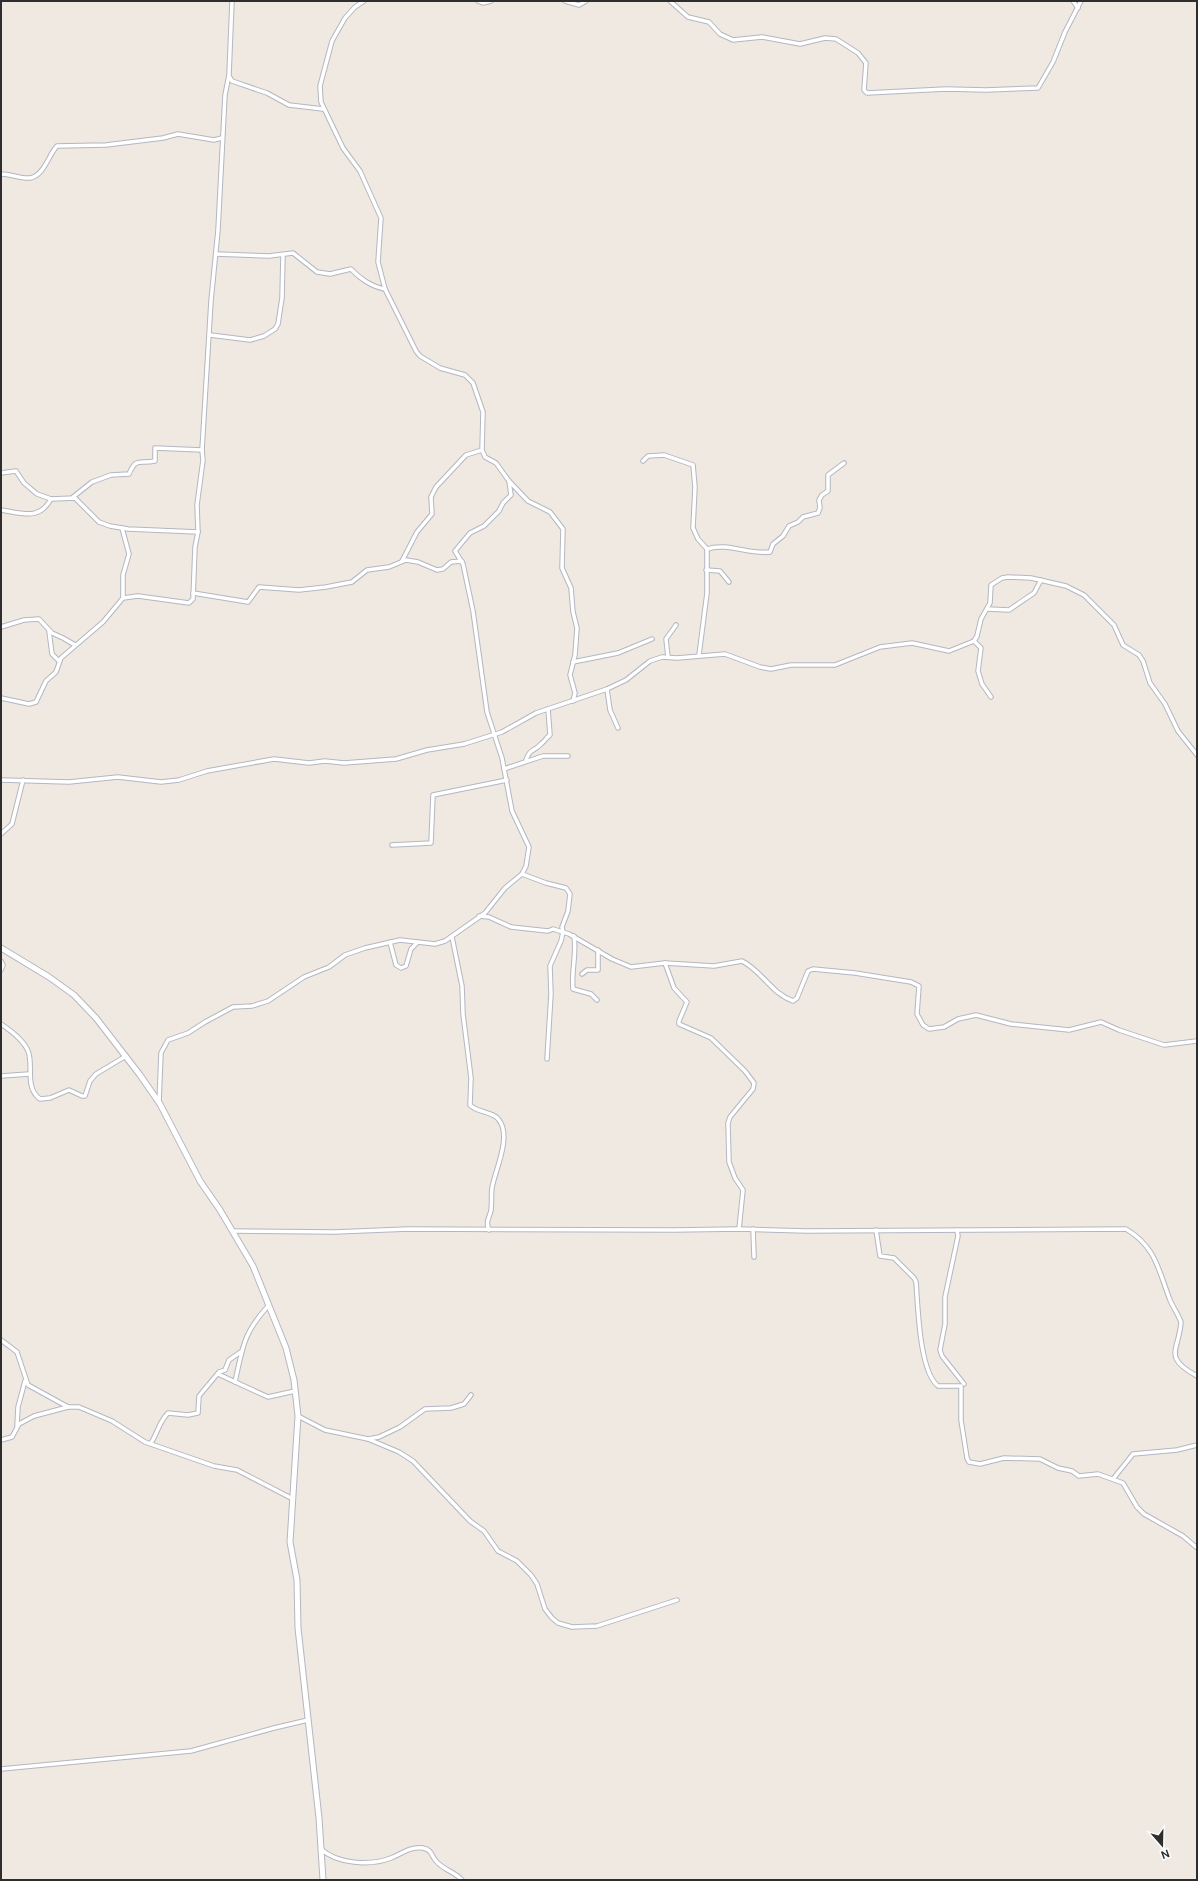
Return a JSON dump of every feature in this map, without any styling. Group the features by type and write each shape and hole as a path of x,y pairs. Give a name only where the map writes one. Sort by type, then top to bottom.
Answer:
{"street":[{"path":"1,698 29,704 36,702 46,681 56,672 59,661 75,645 103,622 124,598 138,596 189,602 193,600 195,547 198,532 196,505 203,460 202,450 223,150 222,138 229,75 232,1"},
{"path":"364,1 355,7 345,18 330,47 320,86 323,109 343,148 360,171 381,218 378,262 385,289 416,351 420,356 440,368 465,375 473,383 483,412 482,450 485,457 496,463 509,481 528,501 550,512 563,529 562,568 571,588 573,612 577,625 570,675 575,693 573,701"},
{"path":"478,1 486,3 491,1"},
{"path":"565,1 579,5 586,1"},
{"path":"670,1 688,16 709,22 720,34 733,40 762,37 800,44 825,38 836,39 858,53 866,63 863,87 867,93 956,89 986,90 1038,88 1050,68 1081,1"},
{"path":"1073,1 1078,8"},
{"path":"229,75 232,81 267,93 289,105 323,109"},
{"path":"227,84 232,81"},
{"path":"1,174 15,174 28,178 34,176 42,169 58,146 106,145 163,138 178,134 214,140 222,138"},
{"path":"216,254 283,255 293,253 317,272 330,274 351,269 354,275 364,279 370,285 385,289"},
{"path":"210,335 250,340 264,336 275,329 278,324 282,298 283,255"},
{"path":"1,473 16,471 24,483 32,490 51,499 73,497 92,482 111,475 129,474 134,463 155,461 155,448 202,450"},
{"path":"402,561 418,532 432,514 431,497 436,487 466,455 482,450"},
{"path":"643,461 648,456 664,456 693,465 695,486 693,528 698,539 707,548 707,593 699,655"},
{"path":"707,548 724,547 757,552 770,552 773,544 783,536 789,526 798,522 803,517 818,513 820,508 819,500 822,495 828,491 828,474 844,463"},
{"path":"160,1104 161,1053 168,1040 188,1033 233,1007 252,1006 268,1001 294,982 329,967 345,955 372,945 400,940 435,944 452,937 489,908 505,888 522,874 526,866 529,847 512,810 507,780 487,712 473,611 462,561 456,554 455,549 470,533 484,526 500,509 503,503 512,495 509,481"},
{"path":"73,497 99,522 122,528 198,532"},
{"path":"1,510 35,514 44,510 51,499"},
{"path":"122,528 129,554 124,575 124,598"},
{"path":"193,593 248,602 259,587 298,590 335,586 352,582 367,570 390,567 402,561 418,562 428,568 437,570 443,569 450,563 462,561"},
{"path":"706,570 719,570 728,582"},
{"path":"1,780 69,782 118,777 161,782 179,780 207,771 274,759 309,763 326,761 344,763 396,759 427,750 464,744 494,735 548,708 607,689 626,680 656,658 725,654 760,667 771,669 791,665 835,665 886,646 917,643 949,651 974,641 978,636 981,619 990,603 991,585 996,581 1008,577 1041,580 1066,586 1084,595 1108,618 1117,630 1121,643 1136,652 1143,661 1150,683 1165,704 1178,731 1197,755"},
{"path":"987,610 1009,610 1034,593 1041,580"},
{"path":"1,627 35,618 42,620 49,631 52,654 54,658 59,661"},
{"path":"668,657 666,639 676,625"},
{"path":"49,631 75,645"},
{"path":"573,662 618,653 652,640"},
{"path":"974,641 981,648 978,671 982,684 990,697"},
{"path":"607,689 610,710 618,728"},
{"path":"526,760 530,750 542,744 550,735 548,708"},
{"path":"504,769 526,760 543,756 568,756"},
{"path":"1,834 12,824 22,780"},
{"path":"392,846 431,843 432,797 435,794 507,780"},
{"path":"522,874 546,883 566,888 569,891 568,911 562,927 563,932 550,966 551,994 547,1059"},
{"path":"479,916 489,918 512,927 548,931 553,929 563,932 574,936 631,967 665,963 714,966 742,961 750,966 780,994 794,1001 797,998 808,971 813,969 855,973 911,982 919,986 918,1014 923,1025 929,1029 944,1027 958,1019 976,1015 1011,1024 1069,1030 1101,1022 1119,1030 1164,1045 1197,1041"},
{"path":"574,936 575,948 573,963 573,989 591,994 597,1000"},
{"path":"452,937 462,986 462,1014 471,1078 470,1104 483,1113 496,1117 500,1122 503,1133 503,1149 492,1184 491,1209 487,1217 489,1230"},
{"path":"390,942 396,965 401,968 406,966 411,949 418,942"},
{"path":"1,948 64,987 96,1018 126,1056 160,1104 200,1181 233,1230 253,1266 286,1348 292,1371 298,1416 290,1542 297,1580 298,1628 320,1832 323,1880"},
{"path":"582,974 587,970 598,970 598,950"},
{"path":"1,961 3,964 1,970"},
{"path":"665,963 674,988 687,1002 679,1024 711,1038 745,1071 754,1083 753,1089 730,1117 728,1122 729,1162 735,1178 743,1190 739,1229"},
{"path":"1,1024 8,1029 27,1049 29,1055 29,1074 36,1094 40,1100 50,1098 69,1090 83,1096 86,1094 90,1081 96,1074 126,1056"},
{"path":"1,1076 29,1074"},
{"path":"233,1230 335,1232 408,1229 753,1229 806,1231 1127,1230 1143,1241 1154,1257 1170,1301 1181,1322 1175,1348 1176,1360 1181,1366 1197,1376"},
{"path":"753,1229 754,1258"},
{"path":"876,1230 880,1256 894,1258 914,1278 916,1282 917,1312 923,1352 933,1380 938,1386 961,1386 961,1420 967,1458 969,1462 980,1464 1004,1458 1040,1458 1058,1468 1072,1471 1080,1476 1098,1474 1113,1478 1126,1486 1137,1507 1144,1514 1183,1536 1197,1548"},
{"path":"957,1230 958,1236 945,1297 945,1324 940,1350 942,1356 964,1384"},
{"path":"235,1382 242,1351 249,1330 268,1306"},
{"path":"1,1340 17,1352 24,1369 25,1381 19,1404 18,1426 13,1436 1,1440"},
{"path":"151,1443 157,1433 160,1421 168,1413 188,1416 198,1413 199,1396 218,1374 225,1370 229,1360 242,1351"},
{"path":"218,1374 268,1396 295,1391"},
{"path":"25,1381 30,1387 68,1407"},
{"path":"368,1439 379,1437 400,1427 425,1409 451,1408 464,1404 471,1394"},
{"path":"18,1426 34,1416 68,1407 78,1407 109,1419 127,1429 139,1439 214,1466 237,1470 293,1498"},
{"path":"298,1416 327,1431 368,1439 399,1452 417,1464 470,1521 484,1531 498,1552 517,1562 531,1574 537,1584 545,1609 558,1623 572,1627 597,1626 677,1600"},
{"path":"298,1423 307,1420"},
{"path":"1113,1478 1133,1454 1177,1450 1197,1445"},
{"path":"1,1769 191,1751 308,1720"},
{"path":"320,1848 332,1856 365,1863 386,1860 410,1849 423,1848 432,1852 437,1863 462,1880"}]}
